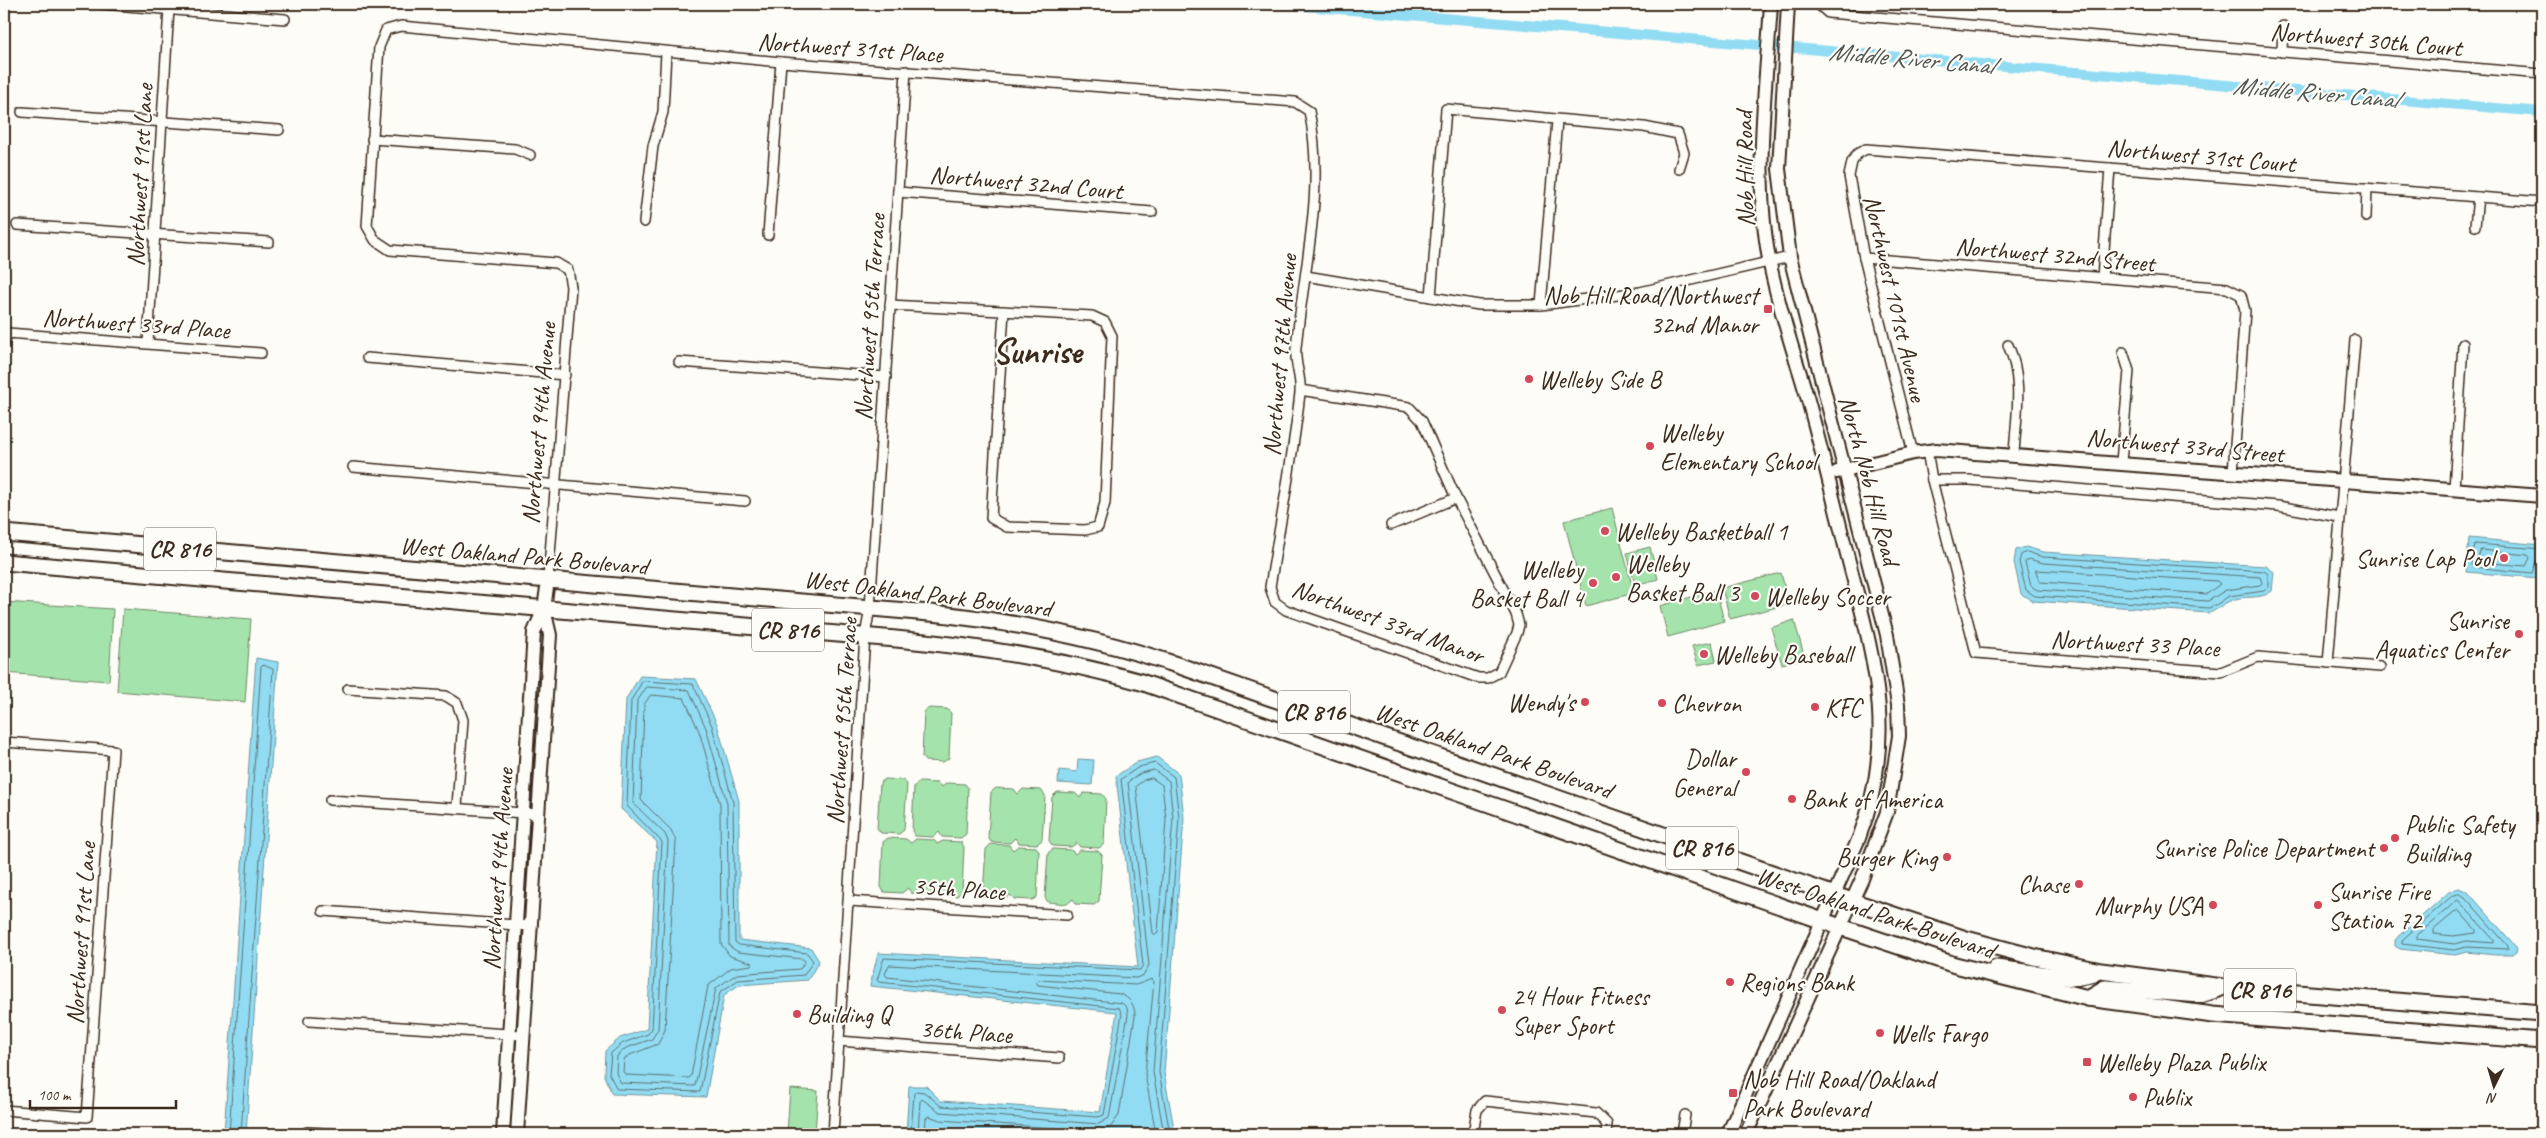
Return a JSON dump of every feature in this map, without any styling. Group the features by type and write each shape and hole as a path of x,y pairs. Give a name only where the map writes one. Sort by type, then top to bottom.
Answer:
{"main road":[{"name":"Nob Hill Road","path":"1770,263 1762,169 1771,4"},
{"name":"Nob Hill Road","path":"1788,4 1779,169 1781,206 1790,258"},
{"name":"North Nob Hill Road","path":"1746,1134 1852,901 1887,812 1896,761 1898,705 1887,635 1790,258"},
{"name":"North Nob Hill Road","path":"1728,1134 1823,921 1870,810 1880,759 1881,732 1875,661 1770,263"},
{"name":"Northwest 33rd Street","path":"1827,475 1927,450 2121,462 2542,496"},
{"name":"West Oakland Park Boulevard","path":"4,533 870,608 1027,625 1137,652 1834,895 1981,943 2101,971 2223,988 2542,1013"},
{"name":"West Oakland Park Boulevard","path":"4,562 865,636 1004,651 1058,661 1136,681 1823,921 1983,973 2088,998 2213,1014 2542,1041"},
{"name":"Northwest 94th Avenue","path":"503,1134 534,632 544,609 548,580"},
{"name":"Northwest 94th Avenue","path":"516,1134 550,635 544,609"},
{"path":"1983,973 1996,968 2072,978 2101,971"},
{"path":"2088,998 2105,988 2201,996 2223,988"}],"street":[{"path":"102,4 169,8 284,19"},
{"name":"Northwest 30th Court","path":"1818,4 1828,13 2542,74"},
{"name":"Northwest 91st Lane","path":"148,343 169,8"},
{"name":"Northwest 31st Place","path":"372,139 380,47 386,30 401,26 781,62 1295,102 1308,111"},
{"path":"2282,52 2283,26"},
{"path":"644,222 653,146 663,112 666,52"},
{"path":"768,235 781,62"},
{"name":"Northwest 95th Terrace","path":"834,1134 865,636 870,608 906,71"},
{"path":"1431,297 1446,109 1644,127 1678,134 1684,153 1679,170"},
{"name":"Northwest 97th Avenue","path":"1275,602 1270,587 1300,390 1295,349 1306,276 1314,176 1314,138 1308,111"},
{"path":"22,112 279,130"},
{"path":"1541,305 1557,120"},
{"path":"372,139 514,149 530,155"},
{"name":"Northwest 94th Avenue","path":"372,139 367,226 375,240 390,250 556,263 568,270 572,287 548,580"},
{"name":"Northwest 31st Court","path":"1857,154 1866,149 2542,202"},
{"name":"Northwest 101st Avenue","path":"1857,154 1852,162 1849,176 1864,258 1913,452"},
{"path":"2102,278 2110,168"},
{"path":"2366,217 2367,188"},
{"name":"Northwest 32nd Court","path":"898,192 1152,212"},
{"path":"2475,226 2478,197"},
{"path":"17,225 269,242"},
{"path":"1306,276 1479,305 1541,305 1640,292 1790,258"},
{"name":"Northwest 32nd Street","path":"1864,258 2227,288 2241,295 2245,311 2233,472"},
{"path":"890,305 1004,311 1092,316 1105,322 1112,336 1105,504 1098,527 1085,530 1007,527 991,518 1004,311"},
{"name":"Northwest 33rd Place","path":"4,344 8,333 261,353"},
{"path":"2328,663 2355,340"},
{"path":"2454,489 2463,344"},
{"path":"2008,345 2015,360 2019,382 2014,454"},
{"path":"2121,462 2129,371 2123,352"},
{"path":"367,358 565,375"},
{"path":"679,362 886,377"},
{"path":"1300,390 1409,407 1422,421 1456,498 1391,525"},
{"path":"1927,450 1932,480 1979,481 2278,506 2339,517"},
{"path":"353,467 745,501"},
{"name":"Northwest 33 Place","path":"1932,480 1976,653 2221,672 2258,657 2380,667"},
{"name":"Northwest 33rd Manor","path":"1275,602 1286,610 1478,678 1488,678 1499,672 1517,633 1519,624 1516,614 1456,498"},
{"path":"348,689 446,696 457,703 463,720 457,807"},
{"name":"Northwest 91st Lane","path":"4,742 113,750 88,1117 4,1110"},
{"path":"330,800 457,807 538,814"},
{"name":"35th Place","path":"849,901 1067,915"},
{"path":"323,911 530,926"},
{"path":"310,1021 522,1036"},
{"name":"36th Place","path":"839,1041 1059,1058"},
{"path":"1473,1134 1477,1110 1485,1101 1596,1113 1607,1124 1606,1134"},
{"path":"1682,1134 1686,1115"},
{"path":"306,1132 342,1134"}],"green space":[{"path":"1612,508 1634,593 1586,606 1564,521"},
{"path":"1650,547 1658,579 1635,585 1627,553"},
{"name":"Welleby Soccer","path":"1781,573 1789,604 1730,619 1722,588"},
{"name":"Welleby Soccer","path":"1716,590 1724,621 1668,637 1660,606"},
{"path":"4,602 113,609 109,681 4,673"},
{"path":"123,609 251,619 245,702 117,691"},
{"name":"Welleby Soccer","path":"1794,620 1805,658 1782,664 1771,628"},
{"name":"Welleby Baseball","path":"1712,642 1716,661 1698,665 1692,646"},
{"path":"929,708 947,709 951,713 949,758 943,762 925,761 922,757 924,712"},
{"path":"885,779 903,780 907,784 904,830 899,834 881,833 877,828 880,783"},
{"path":"919,782 937,783 942,787 947,783 965,784 968,788 966,834 961,838 942,837 939,832 933,837 915,836 912,831 914,786"},
{"path":"996,788 1014,789 1018,794 1023,789 1041,790 1045,795 1042,840 1037,844 1019,843 1015,838 1010,843 991,842 988,837 991,792"},
{"path":"1057,792 1075,793 1080,798 1084,793 1102,794 1106,799 1104,844 1099,848 1080,847 1077,843 1071,847 1053,846 1049,841 1052,797"},
{"path":"888,838 906,839 911,843 916,839 934,840 937,844 943,841 961,842 964,847 962,892 957,896 938,895 935,890 930,894 911,893 908,888 902,893 884,892 881,887 883,842"},
{"path":"991,844 1009,845 1013,850 1018,846 1036,847 1039,851 1037,897 1032,900 1014,899 1010,895 1005,899 986,898 983,893 986,849"},
{"path":"1053,849 1071,850 1075,854 1080,850 1098,851 1102,855 1099,901 1094,905 1076,904 1073,899 1067,904 1048,902 1045,898 1048,853"},
{"path":"790,1089 818,1091 815,1134 787,1134"}],"water":[{"name":"Sunrise Lap Pool","path":"2469,538 2542,545 2538,578 2466,572"},
{"path":"2026,547 2043,552 2266,566 2274,572 2272,591 2262,596 2235,599 2209,613 2033,601 2021,594 2014,562 2016,550"},
{"path":"256,658 278,662 246,1134 224,1134"},
{"path":"640,676 696,679 717,724 739,801 739,940 811,948 819,961 808,980 739,985 724,995 706,1097 612,1094 604,1076 605,1051 620,1038 647,1029 657,842 621,809 626,699"},
{"path":"1157,757 1179,774 1184,818 1164,1073 1175,1134 906,1134 909,1086 926,1086 941,1101 1100,1112 1117,1012 870,986 878,953 1138,967 1116,776 1137,762"},
{"path":"1078,759 1094,760 1092,785 1058,783 1059,770 1077,772"},
{"path":"2459,888 2468,892 2517,948 2516,952 2512,955 2467,952 2455,955 2400,949 2395,946 2395,940 2450,891"}],"waterway":[{"name":"Middle River Canal","path":"1280,4 2542,112"}],"place":[{"name":"Nob Hill Road/Northwest 32nd Manor","path":"1768,309"},
{"name":"Welleby Side B","path":"1529,379"},
{"name":"Welleby Elementary School","path":"1650,446"},
{"name":"Welleby Basketball 1","path":"1605,531"},
{"name":"Sunrise Lap Pool","path":"2504,558"},
{"name":"Welleby Basket Ball 3","path":"1616,577"},
{"name":"Welleby Basket Ball 4","path":"1593,583"},
{"name":"Welleby Soccer","path":"1755,596"},
{"name":"Sunrise Aquatics Center","path":"2519,634"},
{"name":"Welleby Baseball","path":"1704,654"},
{"name":"Wendy's","path":"1585,702"},
{"name":"Chevron","path":"1662,703"},
{"name":"KFC","path":"1815,707"},
{"name":"Dollar General","path":"1746,772"},
{"name":"Bank of America","path":"1792,799"},
{"name":"Public Safety Building","path":"2395,838"},
{"name":"Sunrise Police Department","path":"2384,848"},
{"name":"Burger King","path":"1947,857"},
{"name":"Chase","path":"2079,884"},
{"name":"Murphy USA","path":"2213,905"},
{"name":"Sunrise Fire Station 72","path":"2318,905"},
{"name":"Regions Bank","path":"1730,982"},
{"name":"24 Hour Fitness Super Sport","path":"1502,1010"},
{"name":"Building Q","path":"797,1014"},
{"name":"Wells Fargo","path":"1880,1033"},
{"name":"Welleby Plaza Publix","path":"2087,1062"},
{"name":"Nob Hill Road/Oakland Park Boulevard","path":"1733,1093"},
{"name":"Publix","path":"2133,1097"}],"district":[{"name":"Sunrise","path":"1037,351"}]}
